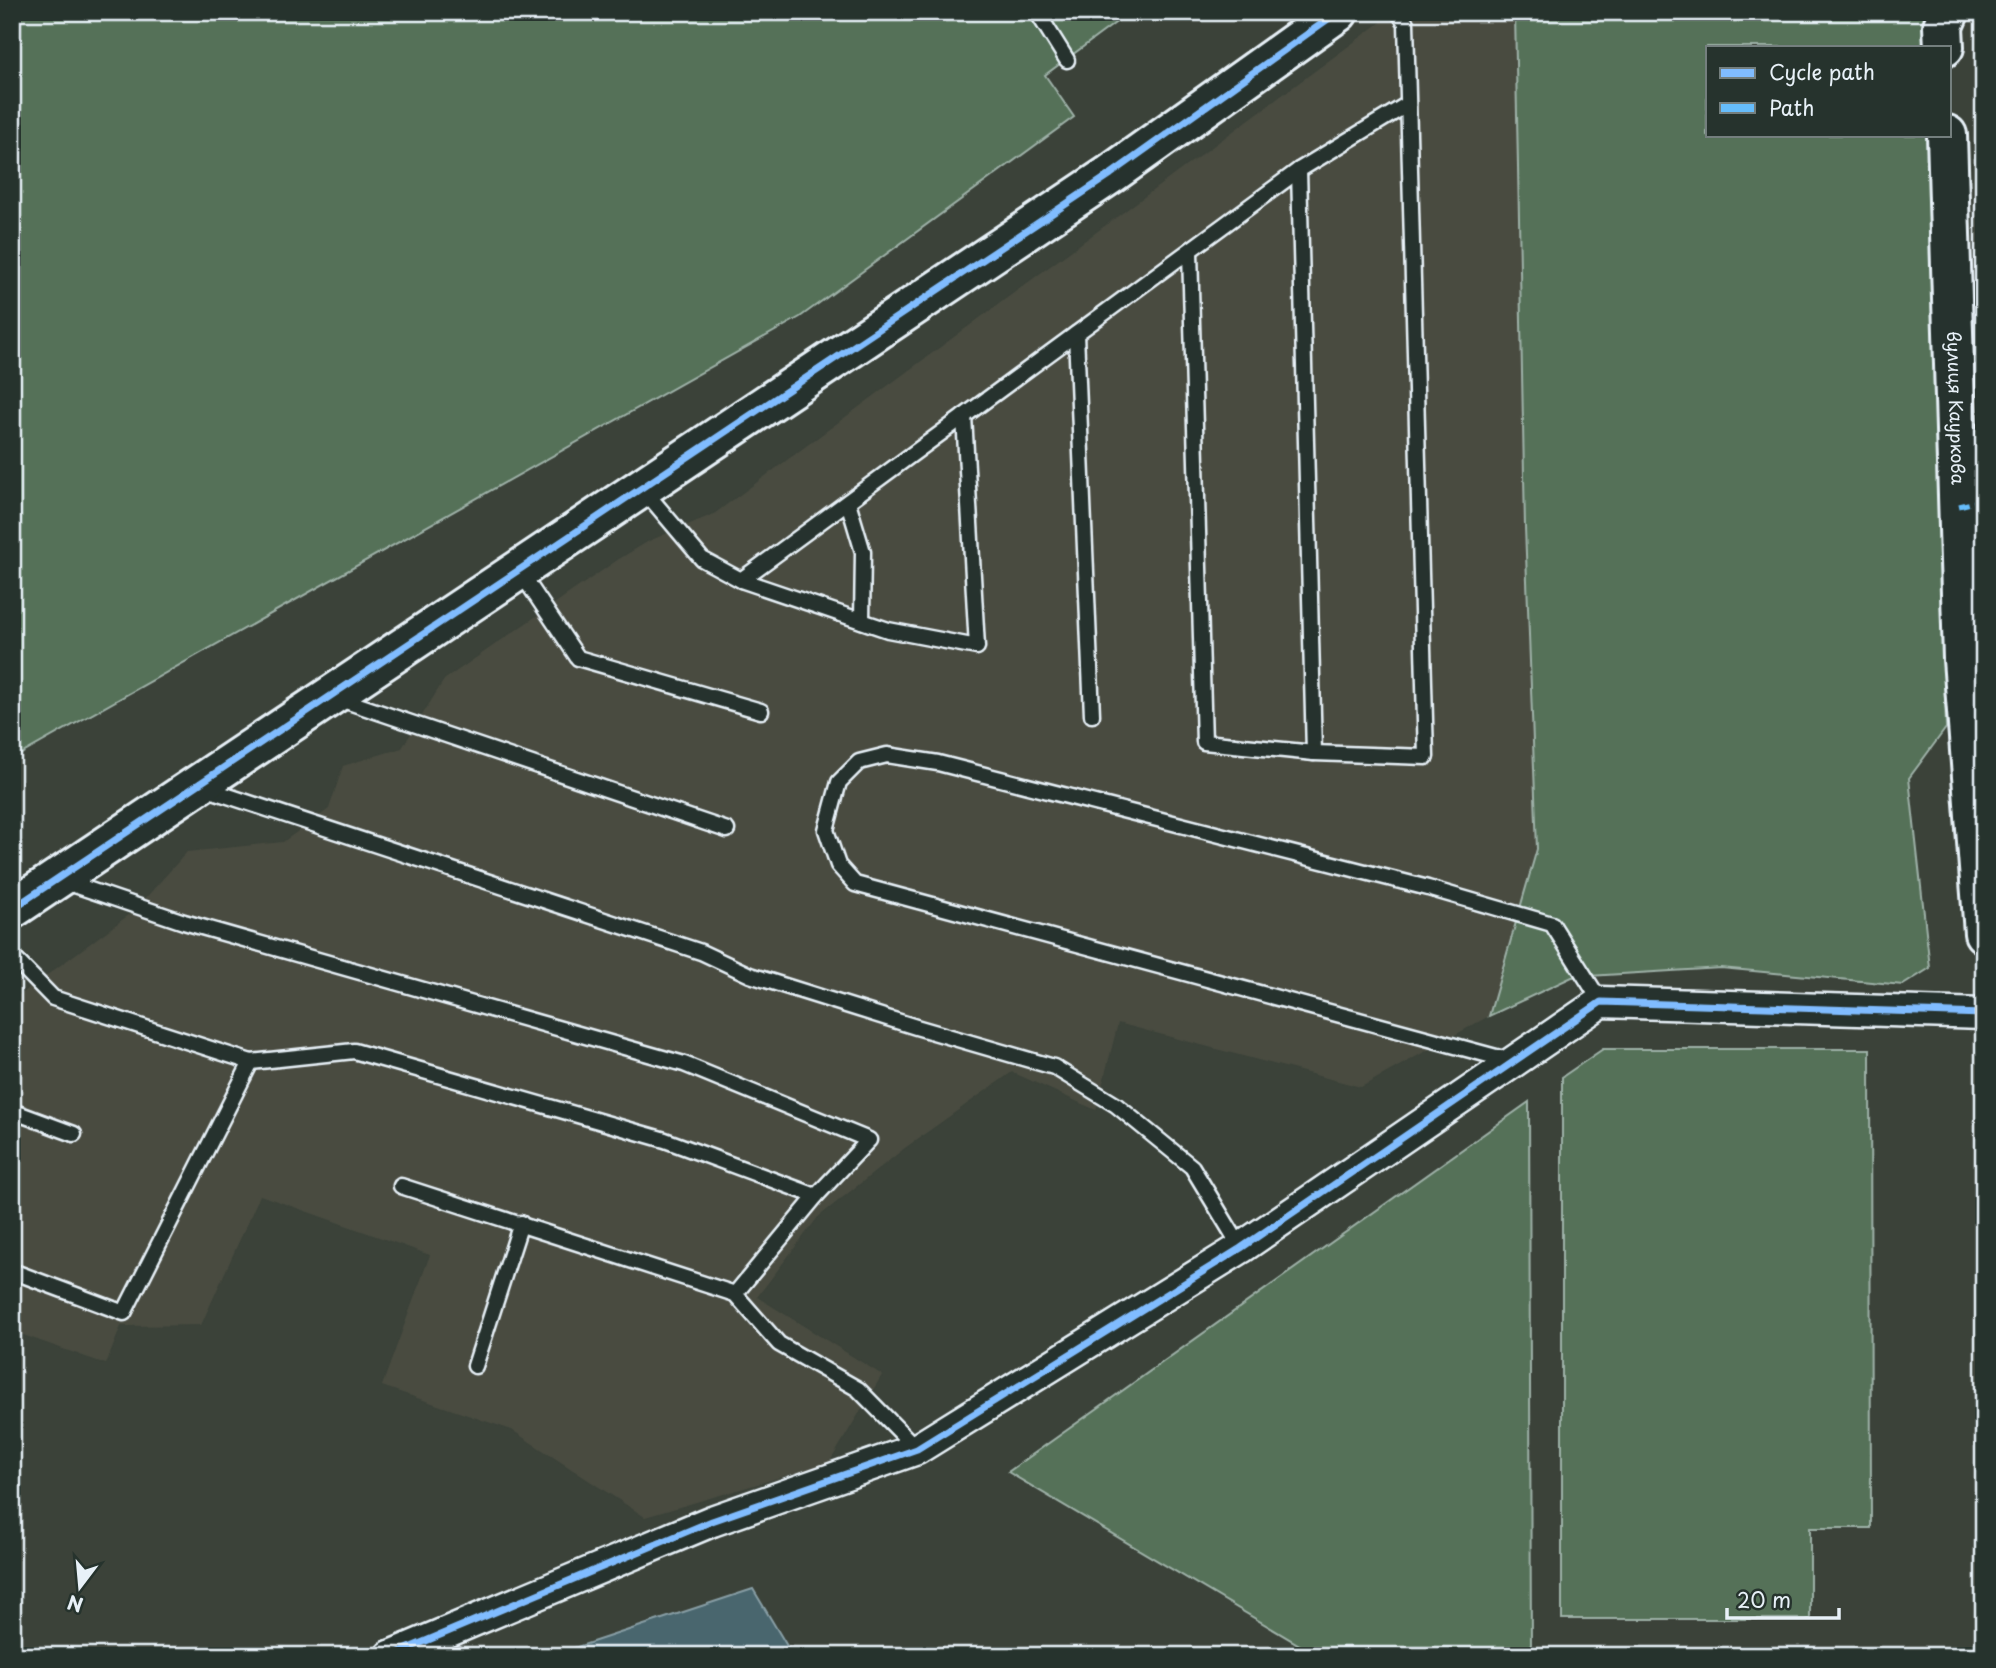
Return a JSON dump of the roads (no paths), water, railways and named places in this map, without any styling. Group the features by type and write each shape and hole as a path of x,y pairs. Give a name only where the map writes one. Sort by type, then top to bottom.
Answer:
{"street":[{"path":"12,909 1111,174 1338,12"},
{"path":"1944,46 1943,26 1949,12"},
{"name":"вулиця Кауркова","path":"1947,136 1971,503 1963,659 1984,933"},
{"path":"390,1656 712,1521 917,1449 1241,1248 1601,1002 1984,1014"}],"lane":[{"path":"1037,12 1067,60"},
{"path":"1190,251 1204,742 1314,753 1426,757 1406,23 1398,12"},
{"path":"741,580 1299,170 1408,104"},
{"path":"1299,170 1314,753"},
{"path":"1076,334 1092,715"},
{"path":"642,488 702,559 741,580 888,630 976,647 964,416"},
{"path":"848,502 863,552 862,621"},
{"path":"519,570 578,658 761,711"},
{"path":"331,696 727,830"},
{"path":"1511,1061 855,884 838,865 826,830 839,782 859,762 887,755 938,763 1440,892 1552,924 1601,1002"},
{"path":"197,786 701,952 750,975 1054,1067 1116,1105 1192,1167 1241,1248"},
{"path":"57,879 184,922 684,1064 869,1140 816,1196 735,1294"},
{"path":"12,956 53,998 251,1062 354,1051 666,1140 816,1196"},
{"path":"12,1271 124,1313 251,1062"},
{"path":"12,1111 74,1134"},
{"path":"401,1186 735,1294 779,1344 859,1389 917,1449"},
{"path":"475,1366 521,1223"}],"water":[{"path":"753,1589 793,1656 550,1656"}]}
